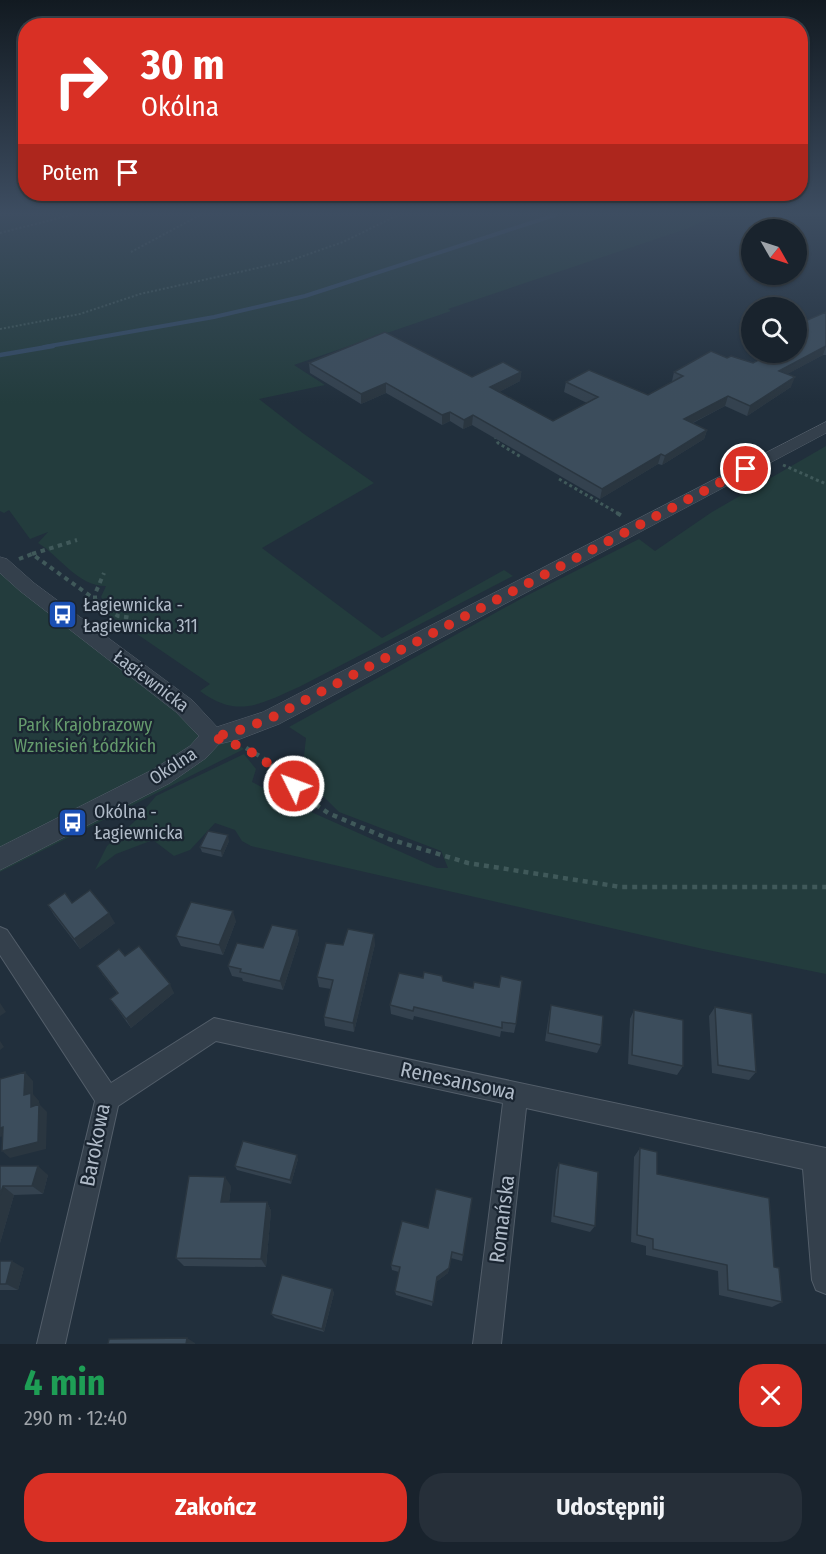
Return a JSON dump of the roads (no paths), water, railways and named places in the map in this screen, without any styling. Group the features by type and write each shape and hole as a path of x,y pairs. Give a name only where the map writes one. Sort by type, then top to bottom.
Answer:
{"street":[{"name":"Okólna","path":"0,860 162,776 198,752 212,737 232,733 271,718 826,427"},
{"name":"Łagiewnicka","path":"6,562 53,608 184,706 212,737"},
{"name":"Barokowa","path":"0,937 108,1099 51,1344"},
{"name":"Renesansowa","path":"108,1099 214,1029 821,1160"},
{"name":"Romańska","path":"488,1344 516,1094"},
{"path":"821,1160 826,1280"}],"waterway":[{"path":"44,347 214,317 305,296 361,278"},
{"path":"0,355 53,346"}],"place":[{"name":"Łagiewnicka - Łagiewnicka 311","path":"62,615"},
{"name":"Okólna - Łagiewnicka","path":"73,822"}],"park label":[{"name":"Park Krajobrazowy Wzniesień Łódzkich","path":"85,735"}]}
